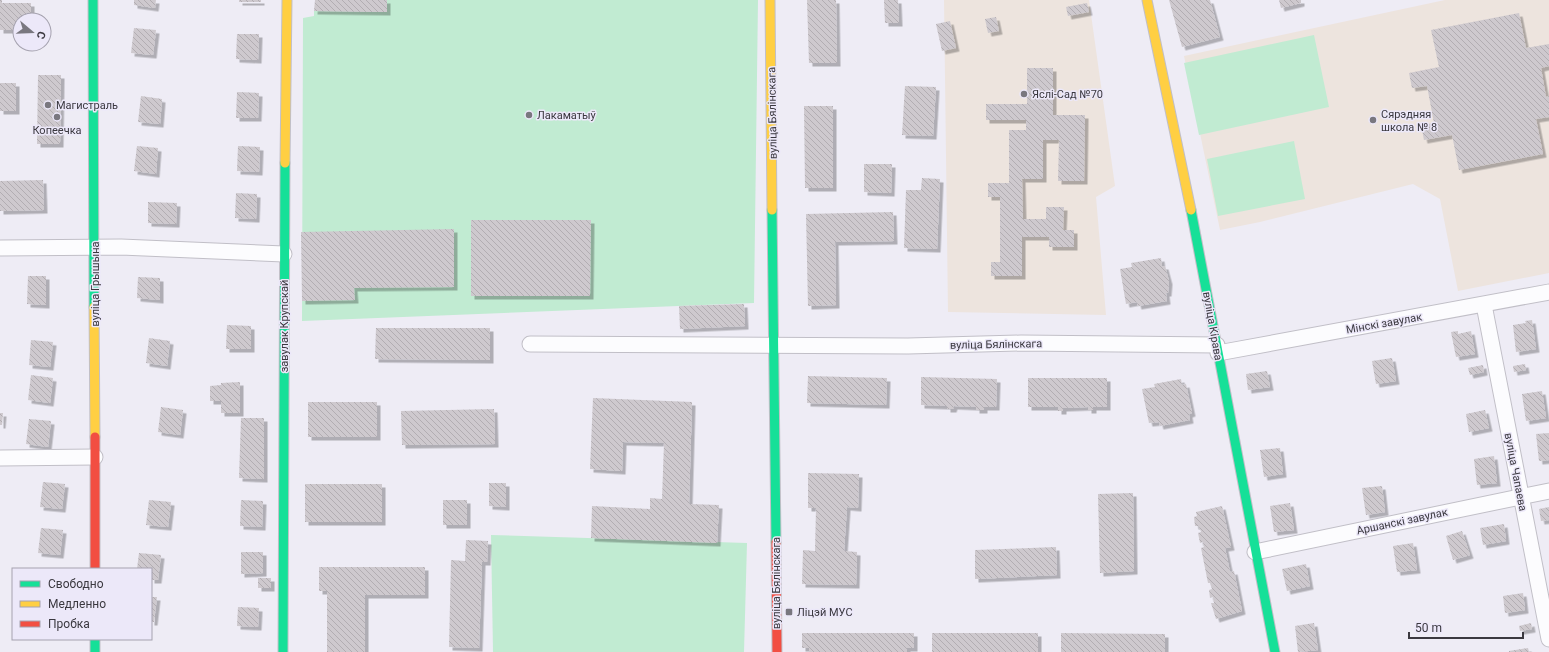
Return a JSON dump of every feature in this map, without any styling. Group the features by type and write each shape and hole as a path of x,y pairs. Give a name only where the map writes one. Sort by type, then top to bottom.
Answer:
{"main road":[{"name":"вуліца Грышына","path":"93,0 95,568"},
{"name":"завулак Крупскай","path":"283,652 284,254 287,0"},
{"name":"вуліца Бялінскага","path":"770,0 775,346 777,652"},
{"name":"вуліца Кірава","path":"1147,0 1203,270 1275,652"},
{"path":"95,640 95,652"}],"street":[{"path":"0,248 95,248 284,254"},
{"name":"Мінскі завулак","path":"1217,349 1484,305 1549,292"},
{"name":"вуліца Чапаева","path":"1484,305 1549,639"},
{"name":"вуліца Бялінскага","path":"530,344 908,346 1021,343 1217,349"},
{"path":"0,458 95,456"},
{"name":"Аршанскі завулак","path":"1256,552 1549,491"}],"shaded area":[{"name":"Яслі-Сад №70","path":"944,0 1089,0 1115,186 1096,197 1106,315 948,312"},
{"name":"Сярэдняя школа № 8","path":"1445,0 1549,0 1549,273 1458,291 1440,199 1413,184 1260,222 1220,230 1184,56"}],"green space":[{"name":"Лакаматыў","path":"387,0 758,0 754,303 302,321 303,18 314,16 314,11 387,12"},
{"path":"1314,35 1329,107 1199,135 1184,63"},
{"path":"1294,141 1305,199 1218,216 1207,159"},
{"path":"491,535 747,543 744,652 493,652"}],"building":[{"path":"0,0 2,0 2,3 31,3 31,12 12,12 12,30 0,30"},
{"path":"134,0 156,0 155,8 134,5"},
{"path":"239,0 261,0 261,2 239,2"},
{"path":"315,0 387,0 387,12 314,11"},
{"path":"807,0 836,0 837,63 809,63"},
{"path":"884,0 898,0 899,23 885,23"},
{"path":"1169,0 1210,0 1220,37 1182,47"},
{"path":"1279,0 1301,0 1301,3 1281,8"},
{"path":"1087,3 1089,12 1068,16 1066,7"},
{"path":"1519,13 1526,48 1549,44 1549,66 1541,68 1546,97 1549,96 1549,117 1536,119 1543,154 1459,170 1452,135 1424,140 1421,125 1434,123 1427,86 1412,88 1409,73 1439,67 1431,30"},
{"path":"996,17 999,31 988,33 985,19"},
{"path":"950,21 956,48 942,51 936,24"},
{"path":"134,28 156,30 153,55 131,53"},
{"path":"237,34 259,34 258,60 236,59"},
{"path":"1027,68 1053,68 1053,115 1085,115 1084,181 1058,181 1059,140 1043,140 1043,179 1022,179 1023,219 1046,219 1046,207 1064,207 1063,230 1074,230 1074,247 1049,247 1049,237 1022,237 1022,276 991,276 991,262 1000,262 1000,197 988,197 988,183 1009,183 1009,130 1026,130 1026,120 986,120 986,104 1027,104"},
{"path":"38,75 61,75 60,144 37,144"},
{"path":"0,83 16,83 16,111 0,111"},
{"path":"905,86 936,87 933,136 902,135"},
{"path":"237,92 259,93 258,118 236,118"},
{"path":"141,96 162,99 160,124 138,122"},
{"path":"804,106 833,106 833,188 805,188"},
{"path":"137,146 158,148 156,174 134,171"},
{"path":"238,146 260,147 259,172 237,171"},
{"path":"864,164 892,164 891,193 864,192"},
{"path":"922,178 940,179 937,249 904,248 906,190 921,190"},
{"path":"43,180 44,210 0,211 0,181"},
{"path":"236,193 257,194 256,219 235,218"},
{"path":"148,202 177,203 176,224 148,223"},
{"path":"893,212 894,241 835,242 836,305 808,306 806,214"},
{"path":"471,220 591,220 590,296 471,296"},
{"path":"454,229 454,287 354,288 355,300 302,301 301,232"},
{"path":"1161,258 1162,266 1165,266 1169,281 1168,293 1166,293 1167,301 1138,306 1137,302 1126,304 1120,269 1132,267 1131,263"},
{"path":"28,276 46,276 46,305 27,304"},
{"path":"138,277 160,278 160,300 137,298"},
{"path":"744,304 745,326 680,329 679,306"},
{"path":"1532,320 1536,349 1516,352 1513,325 1526,323 1525,321"},
{"path":"227,325 251,326 251,349 226,349"},
{"path":"376,328 490,328 490,360 375,359"},
{"path":"1458,331 1458,334 1471,331 1475,354 1456,357 1451,332"},
{"path":"149,338 170,341 167,366 146,363"},
{"path":"31,340 53,342 50,367 29,365"},
{"path":"1392,358 1396,381 1376,384 1372,361"},
{"path":"1525,364 1526,370 1514,372 1513,366"},
{"path":"1483,365 1484,372 1470,375 1468,368"},
{"path":"1267,371 1270,387 1248,390 1246,374"},
{"path":"31,375 53,378 50,403 28,400"},
{"path":"808,376 887,378 886,405 807,403"},
{"path":"921,377 997,379 996,407 984,407 984,410 976,410 976,407 954,406 953,409 947,409 947,406 921,405"},
{"path":"1028,378 1107,378 1107,407 1093,407 1093,410 1088,410 1088,407 1063,408 1063,411 1058,411 1058,407 1028,407"},
{"path":"1181,379 1182,385 1186,384 1192,413 1189,414 1190,420 1160,426 1159,422 1149,423 1142,389 1155,387 1154,384"},
{"path":"240,382 240,413 221,413 221,401 210,401 210,386 221,385 221,383"},
{"path":"1542,391 1546,418 1526,421 1522,394"},
{"path":"593,398 692,402 689,504 719,505 717,543 591,538 592,506 650,509 650,498 662,499 664,443 623,442 622,471 590,469"},
{"path":"308,402 377,402 377,437 308,437"},
{"path":"161,407 183,410 180,435 158,432"},
{"path":"494,409 495,444 402,445 401,411"},
{"path":"1485,410 1489,428 1469,432 1466,414"},
{"path":"0,413 3,413 2,425 0,425"},
{"path":"241,418 264,418 264,479 239,478"},
{"path":"29,419 51,421 48,447 26,444"},
{"path":"1549,433 1549,460 1539,461 1536,434"},
{"path":"1280,448 1283,474 1264,477 1260,450"},
{"path":"1494,456 1497,483 1477,485 1474,459"},
{"path":"808,473 859,474 858,508 847,507 844,551 857,552 856,585 802,584 803,550 815,551 816,508 808,508"},
{"path":"43,482 65,484 62,509 40,507"},
{"path":"489,483 506,483 506,507 489,506"},
{"path":"305,484 382,484 382,522 305,522"},
{"path":"1382,486 1385,512 1366,515 1362,488"},
{"path":"1133,493 1134,571 1100,573 1098,494"},
{"path":"149,500 171,502 168,527 146,525"},
{"path":"241,500 263,501 262,527 240,526"},
{"path":"443,500 467,500 467,525 443,525"},
{"path":"1290,503 1294,530 1274,532 1270,506"},
{"path":"1222,506 1231,547 1225,548 1230,572 1234,571 1242,611 1216,619 1211,603 1214,603 1213,597 1210,598 1209,590 1212,589 1210,583 1208,583 1201,548 1204,547 1203,542 1200,543 1198,533 1201,532 1199,526 1195,526 1194,517 1197,516 1196,512"},
{"path":"1549,507 1549,520 1541,521 1539,509"},
{"path":"1504,524 1506,541 1483,545 1480,528"},
{"path":"41,528 63,530 60,555 38,553"},
{"path":"1462,531 1470,555 1453,560 1446,536"},
{"path":"466,540 488,541 487,562 482,562 479,648 449,647 451,560 465,561"},
{"path":"1413,543 1417,570 1397,572 1393,546"},
{"path":"1056,547 1057,575 975,579 975,550"},
{"path":"241,552 263,552 263,573 241,574"},
{"path":"139,553 161,555 158,580 152,580 152,568 137,568"},
{"path":"1306,564 1310,586 1287,591 1282,569"},
{"path":"319,567 425,567 425,595 365,595 365,652 327,652 327,591 319,591"},
{"path":"258,578 271,578 271,588 258,588"},
{"path":"1523,593 1525,610 1505,613 1503,596"},
{"path":"152,597 157,597 154,622 152,622"},
{"path":"238,607 259,608 258,627 237,626"},
{"path":"1314,623 1318,650 1298,652 1295,626"},
{"path":"1531,623 1532,629 1520,631 1519,626"},
{"path":"802,633 914,633 914,648 907,648 907,652 809,652 809,648 802,648"},
{"path":"932,633 1038,633 1038,652 932,652"},
{"path":"1061,633 1165,634 1165,652 1061,652"},
{"path":"1528,648 1529,652 1509,652 1509,651"}],"traffic: fast":[{"path":"93,0 94,307"},
{"path":"283,652 285,163"},
{"path":"772,210 776,542"},
{"path":"1191,210 1275,652"},
{"path":"95,640 95,652"}],"traffic: slow":[{"path":"285,163 287,0"},
{"path":"770,0 772,210"},
{"path":"1147,0 1191,210"},
{"path":"94,307 95,437"}],"traffic: jam":[{"path":"95,437 95,568"},
{"path":"776,542 777,652"}],"place":[{"name":"Яслі-Сад №70","path":"1024,94"},
{"name":"Магистраль","path":"48,105"},
{"name":"Лакаматыў","path":"529,115"},
{"name":"Копеечка","path":"57,117"},
{"name":"Сярэдняя школа № 8","path":"1373,120"},
{"name":"Ліцэй МУС","path":"789,612"}]}
